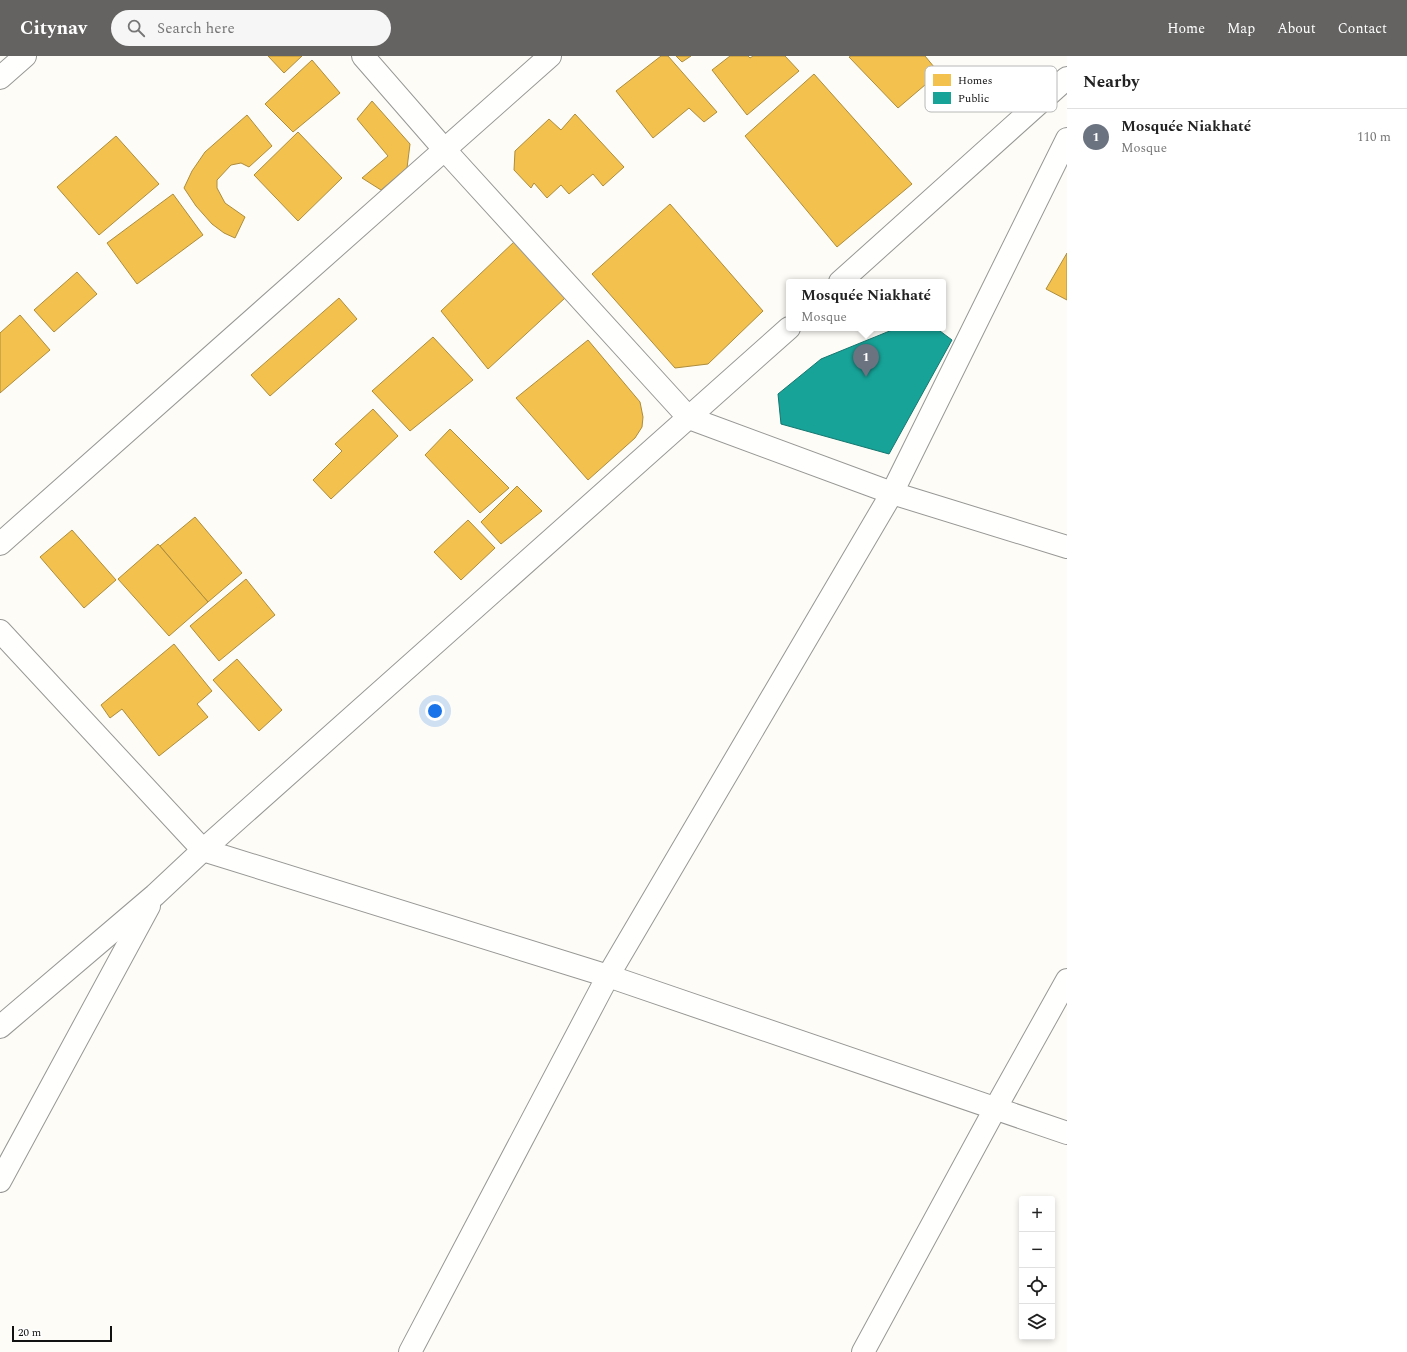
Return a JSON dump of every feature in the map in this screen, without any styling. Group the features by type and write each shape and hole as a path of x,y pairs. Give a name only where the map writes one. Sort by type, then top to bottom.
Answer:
{"street":[{"path":"0,78 25,56"},
{"path":"363,56 444,149 688,418 892,493 1067,547"},
{"path":"0,544 550,56"},
{"path":"1057,87 1067,78"},
{"path":"843,279 1029,112"},
{"path":"410,1352 608,976 892,493 1067,139"},
{"path":"0,1027 155,895 786,331"},
{"path":"0,631 204,850 608,976 995,1109 1067,1132"},
{"path":"0,1181 155,895"},
{"path":"863,1352 1067,980"}],"building: Homes":[{"path":"268,56 302,56 284,73"},
{"path":"661,56 668,56 717,112 704,122 689,108 653,138 616,91"},
{"path":"676,56 691,56 682,62"},
{"path":"730,56 748,56 750,58 753,56 785,56 799,71 747,115 712,70"},
{"path":"925,56 933,66 925,66 925,85 898,108 849,57"},
{"path":"312,60 340,93 293,132 265,104"},
{"path":"814,74 912,184 837,247 745,136"},
{"path":"372,101 410,144 407,168 381,190 362,178 388,156 357,119"},
{"path":"575,114 624,167 603,186 593,174 569,194 561,185 547,198 534,183 531,188 514,170 515,151 549,119 561,130"},
{"path":"247,115 272,146 249,167 241,163 231,165 217,180 217,188 225,203 245,217 235,238 224,233 212,224 196,206 184,188 192,171 205,152"},
{"path":"298,132 342,178 298,221 254,175"},
{"path":"116,136 159,184 99,235 57,187"},
{"path":"173,194 203,235 137,284 107,243"},
{"path":"670,204 763,311 708,364 675,368 592,274"},
{"path":"515,241 565,298 488,369 441,311"},
{"path":"1067,253 1067,300 1046,289"},
{"path":"77,272 97,294 54,332 34,310"},
{"path":"339,298 357,319 270,396 251,375"},
{"path":"20,315 50,350 0,393 0,333"},
{"path":"433,337 473,380 410,431 372,391"},
{"path":"588,340 640,402 643,417 642,427 635,438 588,480 516,398"},
{"path":"373,409 398,436 331,499 313,480 342,451 335,444"},
{"path":"450,429 509,488 480,513 425,455"},
{"path":"517,486 542,511 501,544 481,522"},
{"path":"195,517 242,573 208,602 160,546"},
{"path":"468,520 495,548 461,580 434,552"},
{"path":"72,530 116,580 84,608 40,557"},
{"path":"158,544 208,602 169,636 118,579"},
{"path":"246,579 275,615 219,661 190,626"},
{"path":"174,644 212,691 197,704 208,717 159,756 122,709 110,718 101,705"},
{"path":"237,659 282,710 259,731 213,680"}],"building: Public":[{"path":"890,331 940,331 952,340 889,454 781,424 778,394 821,359"}],"place":[{"name":"Mosquée Niakhaté","path":"866,377"}]}
